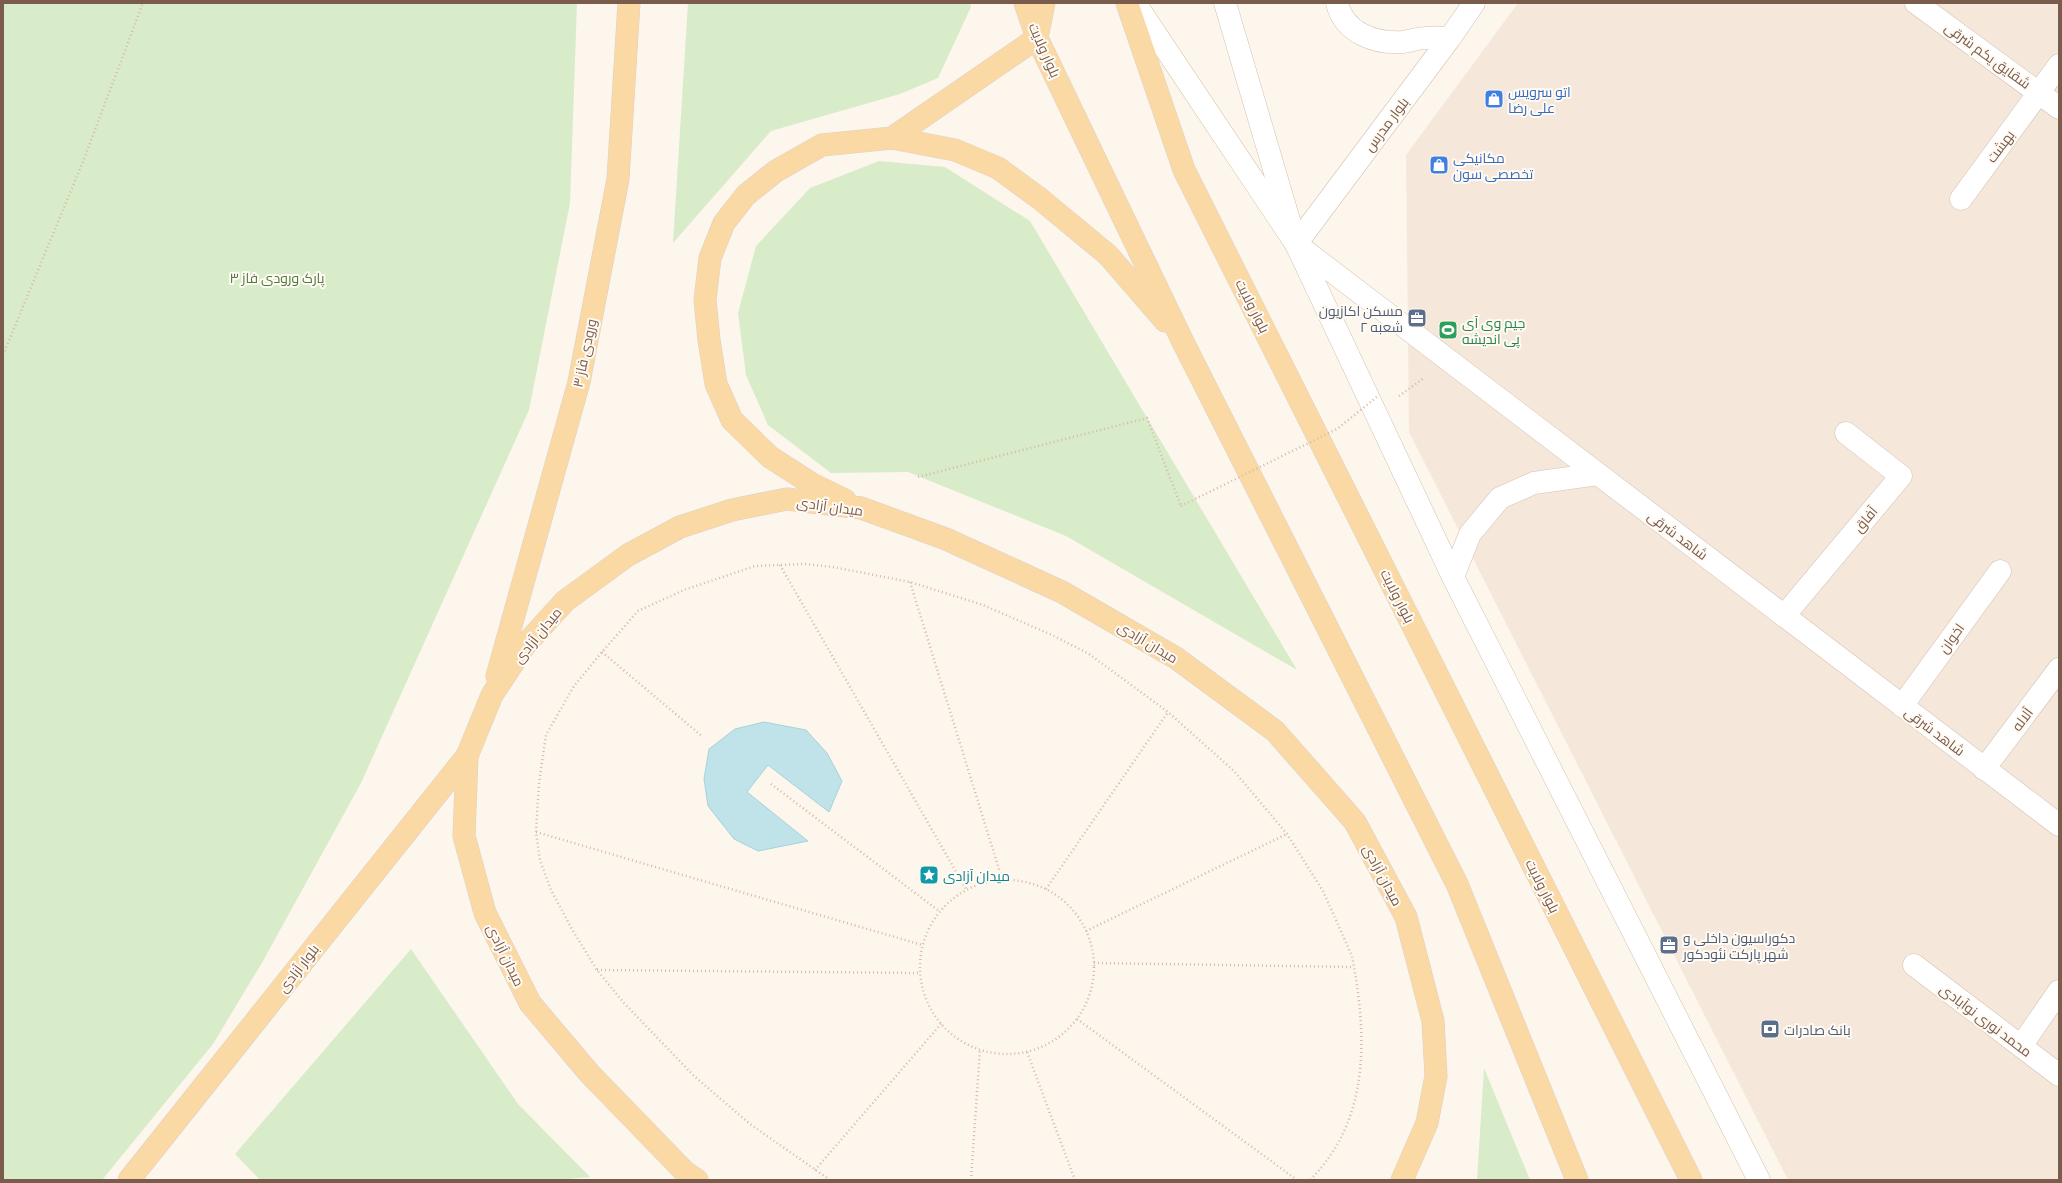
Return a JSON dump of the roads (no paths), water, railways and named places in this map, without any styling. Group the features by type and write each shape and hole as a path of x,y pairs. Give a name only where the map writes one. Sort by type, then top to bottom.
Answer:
{"main road":[{"name":"ورودی فاز ۳","path":"492,695 582,366 618,179 629,3"},
{"name":"بلوار ولایت","path":"1025,3 1037,38 1183,342 1457,884 1577,1180"},
{"path":"892,138 1037,38 1044,3"},
{"name":"بلوار ولایت","path":"1127,3 1184,170 1691,1180"},
{"path":"1135,3 1296,244 1453,577 1758,1180"},
{"path":"1225,3 1296,244"},
{"path":"1337,3 1340,14 1358,34 1383,42 1404,42 1424,38 1450,38"},
{"name":"بلوار مدرس","path":"1296,244 1450,38 1474,3"},
{"name":"شقایق یکم شرقی","path":"1916,3 2059,108"},
{"name":"بهشت","path":"1961,199 2059,65"},
{"path":"861,508 812,484 770,458 732,420 716,384 709,340 705,300 710,258 724,223 746,195 776,171 822,146 892,138 955,150 998,168 1039,198 1108,255 1183,342"},
{"name":"شاهد شرقی","path":"1296,244 2059,825"},
{"name":"آفاق","path":"1784,616 1901,476 1846,433"},
{"path":"1453,577 1470,534 1500,498 1534,483 1598,474"},
{"name":"میدان آزادی","path":"697,1180 685,1172 589,1073 530,1003 485,913 464,836 467,756 492,695 525,645 565,601 628,555 680,527 732,510 787,499 861,508 946,540 1062,592 1176,658 1275,731 1355,822 1406,917 1433,1021 1436,1076 1427,1123 1402,1180"},
{"name":"اخوان","path":"1902,706 2000,571"},
{"name":"آلاله","path":"1984,768 2059,669"},
{"name":"بلوار آزادی","path":"129,1180 467,756"},
{"name":"محمد نوری نوآبادی","path":"1914,965 2059,1075"},
{"path":"2021,1046 2059,991"}],"water":[{"path":"764,722 806,730 827,753 842,781 829,812 768,765 747,792 808,841 758,851 734,839 708,806 704,779 709,749 735,729"}],"place":[{"name":"اتو سرویس علی رضا","path":"1494,99"},
{"name":"مکانیکی تخصصی سون","path":"1439,165"},
{"name":"مسکن اکازیون شعبه ۲","path":"1417,318"},
{"name":"جیم وی آی پی اندیشه","path":"1448,330"},
{"name":"میدان آزادی","path":"929,875"},
{"name":"دکوراسیون داخلی و شهر پارکت نئودکور","path":"1669,945"},
{"name":"بانک صادرات","path":"1770,1029"}],"park label":[{"name":"پارک ورودی فاز ۳","path":"277,277"}]}
